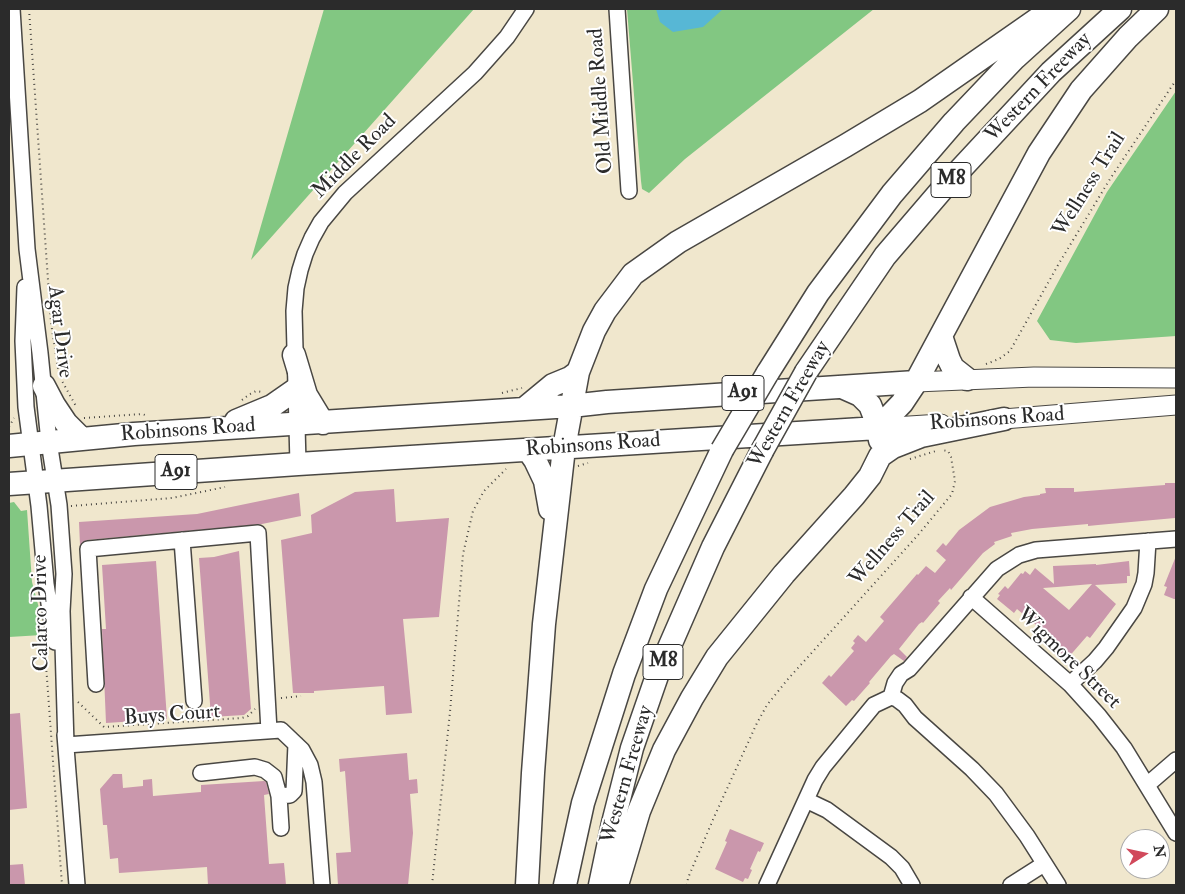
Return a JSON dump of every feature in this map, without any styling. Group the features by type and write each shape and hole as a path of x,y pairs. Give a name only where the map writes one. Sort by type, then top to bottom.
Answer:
{"highway":[{"path":"527,885 544,624 564,448 578,372 594,331 605,311 634,274 651,260 719,217 920,101 1052,9"},
{"name":"Western Freeway","path":"565,885 583,803 624,674 656,589 722,450 818,293 892,194 954,122 1015,58 1069,9"},
{"name":"Western Freeway","path":"600,885 632,748 658,673 713,547 762,451 806,372 885,256 927,207 1051,72 1120,9"},
{"path":"878,428 902,403 916,382 1039,153 1081,90 1128,36 1157,9"},
{"path":"940,336 948,360 953,368 967,379"},
{"path":"294,355 306,395 323,423"},
{"path":"524,409 553,386 578,372"},
{"name":"Robinsons Road","path":"29,444 81,438 916,382"},
{"path":"44,386 66,423 81,438"},
{"path":"842,387 860,395 872,410 878,428 880,444 876,463"},
{"path":"213,429 246,418 275,404 295,390"},
{"path":"617,885 639,811 664,750 707,673 747,619 870,476 883,453 899,444 934,433 1004,419"},
{"name":"Robinsons Road","path":"9,484 298,464 519,457 564,448 878,428"},
{"path":"519,457 535,460 545,481 550,511 552,547"}],"main road":[{"name":"Robinsons Road","path":"916,382 1044,377 1176,378"},
{"name":"Robinsons Road","path":"878,428 1176,406"}],"street":[{"name":"Agar Drive","path":"12,9 27,249 44,386 29,444"},
{"name":"Middle Road","path":"298,464 294,311 296,288 304,254 321,222 345,193 475,73 507,37 526,9"},
{"name":"Old Middle Road","path":"617,9 629,191"},
{"name":"Agar Drive","path":"27,249 22,341 26,407 29,444 45,481"},
{"name":"Calarco Drive","path":"45,481 59,505 64,574 62,611 66,745 77,885"},
{"path":"96,684 88,548 258,533 275,730 296,744 302,750 310,765 314,782 322,885"},
{"path":"1058,885 1027,836 996,794 915,718 900,710 894,699 897,679 997,568 1012,558 1046,548 1176,539"},
{"path":"182,540 194,701"},
{"path":"1070,684 1106,648 1134,608 1142,590 1146,573 1148,541"},
{"name":"Wigmore Street","path":"971,597 1070,684 1111,731 1176,833"},
{"path":"767,885 823,767 874,705 894,699"},
{"name":"Buys Court","path":"66,745 275,730"},
{"path":"279,796 290,795 294,791 296,744"},
{"path":"1147,785 1176,760"},
{"path":"201,773 255,768 265,770 274,777 279,796 281,828"},
{"path":"806,800 827,810 891,857 902,868 912,885"},
{"path":"1011,885 1044,864"}],"path":[{"path":"29,9 51,323 58,368 62,381 78,409"},
{"name":"Wellness Trail","path":"986,364 999,359 1010,351 1058,265 1110,179 1176,80"},
{"path":"241,400 250,394 260,391 275,404"},
{"path":"81,416 88,418 142,414 151,416"},
{"name":"Wellness Trail","path":"687,885 688,878 734,773 767,705 952,494 955,481 951,457 948,451 940,450 905,461 901,458 899,444"},
{"path":"432,885 466,537 478,500 484,491 519,457"},
{"path":"71,506 71,514"},
{"path":"45,650 62,885"},
{"path":"78,695 78,704 104,726 242,718 248,716 259,706"},
{"path":"278,698 301,696"}],"green space":[{"path":"324,9 474,9 251,260 296,105"},
{"path":"627,9 874,9 685,159 649,193 642,189 641,181"},
{"path":"1176,91 1176,336 1076,343 1050,340 1037,321 1107,192"},
{"path":"14,502 21,511 27,510 32,582 40,612 42,635 9,637 9,503"}],"water":[{"path":"656,9 723,9 703,27 673,32 660,22"}],"building":[{"path":"1165,483 1176,483 1175,518 1032,529 1011,533 1012,536 994,542 995,544 983,553 951,590 950,588 938,601 940,603 923,623 919,624 899,649 907,657 904,661 894,654 891,656 854,701 852,700 846,706 822,683 829,675 831,677 854,651 851,648 855,643 853,641 858,635 866,642 884,621 880,617 917,574 926,566 935,573 946,560 936,551 943,543 946,546 959,530 990,507 1046,493 1045,488 1074,488 1074,492 1165,485"},
{"path":"394,489 396,522 449,518 439,617 403,619 412,713 386,715 384,686 314,691 314,693 293,693 281,540 312,533 311,515 355,492"},
{"path":"299,493 301,516 262,524 87,540 80,545 79,522 197,514"},
{"path":"239,551 251,709 244,715 211,717 199,558 214,557"},
{"path":"1176,556 1176,599 1174,599 1164,595 1167,587 1164,586"},
{"path":"156,561 167,719 106,723 102,629 106,629 102,565"},
{"path":"1129,561 1130,576 1127,576 1127,583 1095,585 1116,604 1090,638 1087,636 1067,659 1052,645 1053,643 1043,631 1017,609 1014,613 997,599 1000,595 998,594 1005,586 1008,589 1021,573 1023,574 1025,571 1030,575 1035,568 1054,584 1053,566 1096,565","holes":["1092,584 1069,610 1043,588"]},
{"path":"20,713 27,808 9,810 9,714"},
{"path":"407,753 409,780 417,779 418,793 410,794 413,833 408,885 338,885 336,853 351,852 345,771 340,772 339,759"},
{"path":"113,774 122,774 123,788 143,786 143,780 152,779 153,796 201,792 201,785 266,782 269,794 264,795 269,864 284,863 286,885 208,885 207,867 119,873 118,858 110,859 107,825 103,825 100,789"},
{"path":"730,829 764,843 750,869 752,870 748,879 745,878 743,882 715,869 727,842 725,841"},
{"path":"23,864 25,885 9,885 9,865"}]}
